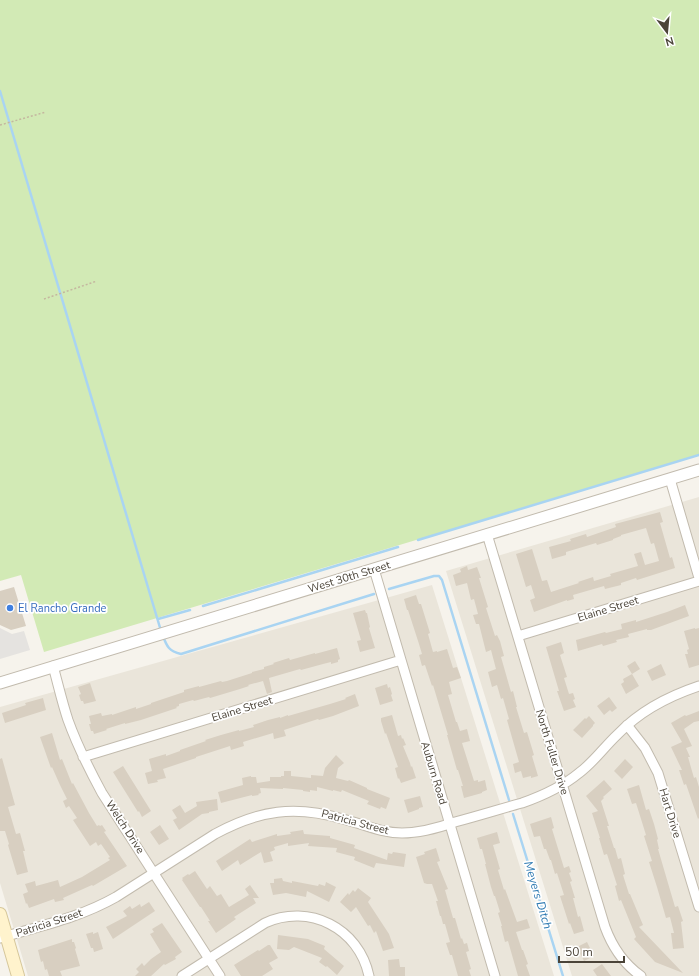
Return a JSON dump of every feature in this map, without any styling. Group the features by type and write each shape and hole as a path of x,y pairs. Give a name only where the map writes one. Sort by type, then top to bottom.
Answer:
{"main road":[{"path":"0,914 3,937 18,976"}],"street":[{"name":"West 30th Street","path":"0,683 699,470"},
{"path":"670,479 699,578"},
{"name":"North Fuller Drive","path":"487,534 606,931 616,949 628,964 641,976"},
{"name":"Auburn Road","path":"374,569 495,976"},
{"name":"Elaine Street","path":"518,636 699,581"},
{"name":"Elaine Street","path":"83,757 401,660"},
{"name":"Welch Drive","path":"53,666 68,720 83,757 102,793 220,976"},
{"name":"Patricia Street","path":"3,937 79,915 109,901 230,826 248,819 271,813 295,810 318,812 346,819 376,830 394,833 409,833 425,831 522,803 545,794 562,785 583,770 617,734 647,710 668,698 699,686"},
{"name":"Hart Drive","path":"627,725 647,752 658,773 699,907"},
{"path":"182,976 268,921 296,915 320,920 331,925 347,937 360,954 366,965 369,976"}],"path":[{"path":"0,125 46,112"},
{"path":"44,299 97,281"}],"shaded area":[{"path":"699,497 699,976 572,976 446,571"},
{"path":"432,585 554,976 28,976 0,883 0,707"},
{"path":"0,628 12,634 24,631 30,650 0,659"}],"green space":[{"path":"0,0 699,0 699,455 44,652 21,575 0,581"}],"building":[{"path":"660,512 663,522 660,523 670,558 672,557 675,568 637,580 636,578 621,583 621,585 605,589 604,586 573,595 574,599 567,600 534,612 530,600 535,598 531,585 526,587 516,554 532,549 542,581 547,580 551,592 593,577 594,581 611,576 610,574 638,566 634,554 641,552 645,565 659,561 654,543 651,544 646,528 621,535 613,540 597,545 596,543 566,552 566,555 552,559 549,547 571,541 570,539 586,534 587,537 616,527 615,524"},
{"path":"467,566 468,570 477,567 481,578 479,578 488,607 486,608 495,636 497,635 500,641 504,656 501,657 511,692 513,691 524,733 527,732 534,755 532,756 538,776 523,778 521,771 515,773 513,764 519,762 507,720 509,719 503,698 501,699 497,685 492,687 488,672 496,669 491,650 486,652 479,624 476,624 473,615 478,614 474,599 471,600 467,583 456,586 453,575 461,572 460,569"},
{"name":"El Rancho Grande","path":"14,587 26,626 11,630 0,625 0,591"},
{"path":"416,595 419,604 421,604 430,633 428,634 433,652 447,649 453,668 457,667 461,678 449,682 452,694 448,695 460,731 467,729 470,741 462,743 474,781 478,780 478,782 485,780 487,790 482,793 464,798 461,786 463,786 433,685 432,686 425,665 422,666 419,655 422,654 404,599"},
{"path":"685,605 689,616 651,630 647,629 628,634 629,637 616,640 617,642 603,646 602,644 578,651 576,640 622,629 621,624 636,620 636,622"},
{"path":"365,610 375,648 360,652 357,641 361,640 353,613"},
{"path":"699,628 699,665 689,668 685,654 688,654 687,650 689,649 684,631"},
{"path":"561,642 564,653 560,655 567,677 564,678 569,694 573,693 575,699 573,700 576,707 564,711 557,691 559,691 546,647"},
{"path":"337,648 340,659 338,662 331,664 331,662 300,669 269,678 272,692 267,694 263,681 210,698 193,700 179,704 179,706 176,707 177,708 141,720 125,723 94,734 93,731 91,731 89,716 101,713 102,716 112,715 136,707 136,709 184,692 184,690 221,681 227,681 264,669 264,667 274,664 273,663 289,658 290,660"},
{"path":"635,661 640,669 632,674 627,666"},
{"path":"661,664 666,675 652,681 647,671"},
{"path":"632,674 639,686 626,694 621,684 624,682 623,679"},
{"path":"90,683 96,701 84,704 83,701 81,701 79,695 81,694 78,687"},
{"path":"387,684 388,688 390,687 393,701 380,705 375,688"},
{"path":"355,694 359,706 333,716 318,719 284,730 286,736 274,739 273,733 243,742 244,746 231,750 230,746 163,769 166,778 157,780 158,782 148,784 145,773 152,771 149,759 166,754 166,756 206,741 205,740 254,727 253,725 268,720 330,704 346,699 345,698"},
{"path":"609,697 617,708 612,712 610,710 604,715 597,706"},
{"path":"43,698 46,710 5,723 2,713 26,705 25,703"},
{"path":"699,711 699,721 694,722 684,729 692,746 686,748 690,757 688,757 694,778 696,777 699,787 698,819 686,784 684,785 679,770 682,770 671,747 682,742 671,723 685,715 686,716"},
{"path":"392,715 398,736 401,735 406,745 403,746 416,778 401,783 399,778 398,779 395,768 398,767 381,721 381,718"},
{"path":"589,716 595,723 582,738 573,730"},
{"path":"52,733 60,760 62,759 72,784 73,783 97,826 102,825 106,831 104,832 127,866 93,886 92,885 63,898 64,900 55,902 54,899 29,908 23,894 28,892 25,884 35,881 36,886 58,880 60,887 82,877 110,860 108,858 110,857 101,844 98,846 96,842 90,846 73,820 77,818 69,806 66,808 63,801 67,799 52,767 51,768 40,737"},
{"path":"336,755 344,763 338,768 336,778 349,780 390,798 386,809 381,807 380,809 367,804 369,801 342,790 341,792 317,787 317,791 310,790 310,792 283,788 260,788 261,793 258,794 259,795 252,795 221,803 218,792 243,785 242,778 251,776 256,777 257,783 270,781 270,777 284,776 284,771 291,771 291,776 311,778 311,775 323,776 325,768"},
{"path":"2,758 15,805 8,807 16,834 20,833 25,851 23,851 28,872 17,875 5,831 0,831 0,759"},
{"path":"625,759 633,767 622,779 614,771"},
{"path":"123,766 151,811 142,817 113,772"},
{"path":"604,780 612,789 603,797 604,798 601,801 614,848 618,859 621,858 625,874 623,875 629,894 643,925 639,927 683,973 655,962 634,939 636,937 621,900 619,901 615,886 617,885 607,854 604,855 599,838 592,813 598,811 586,796"},
{"path":"639,785 646,810 649,809 654,824 658,839 658,849 675,907 678,906 683,921 681,922 684,948 673,949 671,933 674,933 670,917 666,918 649,862 652,861 644,836 646,835 636,803 632,804 627,789"},
{"path":"420,796 423,807 408,813 404,800"},
{"path":"217,799 218,810 202,814 179,830 173,820 177,818 172,810 180,805 185,813 197,806 196,802"},
{"path":"551,817 554,828 552,829 564,868 569,866 571,872 569,873 575,898 573,898 578,917 580,916 584,931 574,934 570,923 569,924 560,896 564,895 557,873 555,874 551,860 546,849 544,849 540,836 534,837 530,824"},
{"path":"160,825 169,839 159,845 150,832"},
{"path":"303,830 304,834 330,836 330,838 355,845 354,848 387,860 388,853 392,854 393,852 406,854 404,867 376,863 374,868 354,860 355,857 336,852 337,848 308,846 309,843 288,846 288,843 274,847 275,850 270,852 273,861 264,863 261,852 240,865 238,860 222,871 216,861 250,839 252,842 277,834 277,836 291,834 290,832"},
{"path":"497,832 500,843 493,845 504,890 505,889 517,922 527,919 530,928 516,932 528,964 526,965 530,976 518,976 508,941 505,942 498,913 500,912 491,887 482,849 480,849 477,838"},
{"path":"436,848 440,861 437,862 448,889 445,890 453,918 455,918 461,939 462,938 464,944 467,943 469,951 466,952 471,969 469,970 471,976 458,976 452,955 450,955 446,943 450,942 445,924 443,924 440,916 436,901 438,901 432,884 424,883 416,857 425,854 424,852"},
{"path":"195,871 207,889 210,886 217,896 221,894 229,907 249,895 245,889 250,885 259,898 253,898 256,903 234,917 236,919 216,933 208,921 210,921 182,880 182,878"},
{"path":"282,878 283,881 292,883 292,881 318,886 319,884 325,886 326,882 336,887 329,902 307,891 306,897 286,893 273,895 270,883 274,883 274,879"},
{"path":"358,888 371,898 368,902 389,934 394,948 383,951 376,931 374,933 370,925 368,926 356,907 351,912 340,902 348,893 349,895 353,890 355,892"},
{"path":"149,902 155,911 113,939 106,927 127,916 123,911 130,906 132,909 140,904 141,907"},
{"path":"162,923 182,952 175,957 176,959 165,965 164,964 151,976 135,976 139,972 136,969 142,963 144,966 161,952 150,934 154,932 152,929"},
{"path":"93,932 93,934 98,932 103,949 94,952 86,934"},
{"path":"278,935 308,939 325,946 324,949 344,966 337,975 327,966 326,967 319,962 322,958 294,947 289,950 277,949"},
{"path":"72,939 72,942 74,942 76,948 80,966 60,971 62,976 49,976 47,969 45,970 43,961 41,962 38,950"},
{"path":"587,942 594,956 584,961 577,947"},
{"path":"270,945 278,958 269,963 273,969 262,976 241,976 234,965"},
{"path":"399,959 400,967 405,967 405,976 389,976 388,960"},
{"path":"602,964 611,976 597,976 593,970"}],"waterway":[{"path":"0,91 161,631"},
{"path":"418,540 699,455"},
{"path":"203,606 398,547"},
{"path":"389,589 434,576 439,576 442,580 509,800"},
{"path":"163,636 169,648 181,654 374,594"},
{"path":"158,619 190,610"},
{"name":"Meyers Ditch","path":"513,814 563,976"}],"place":[{"name":"El Rancho Grande","path":"10,608"}]}
